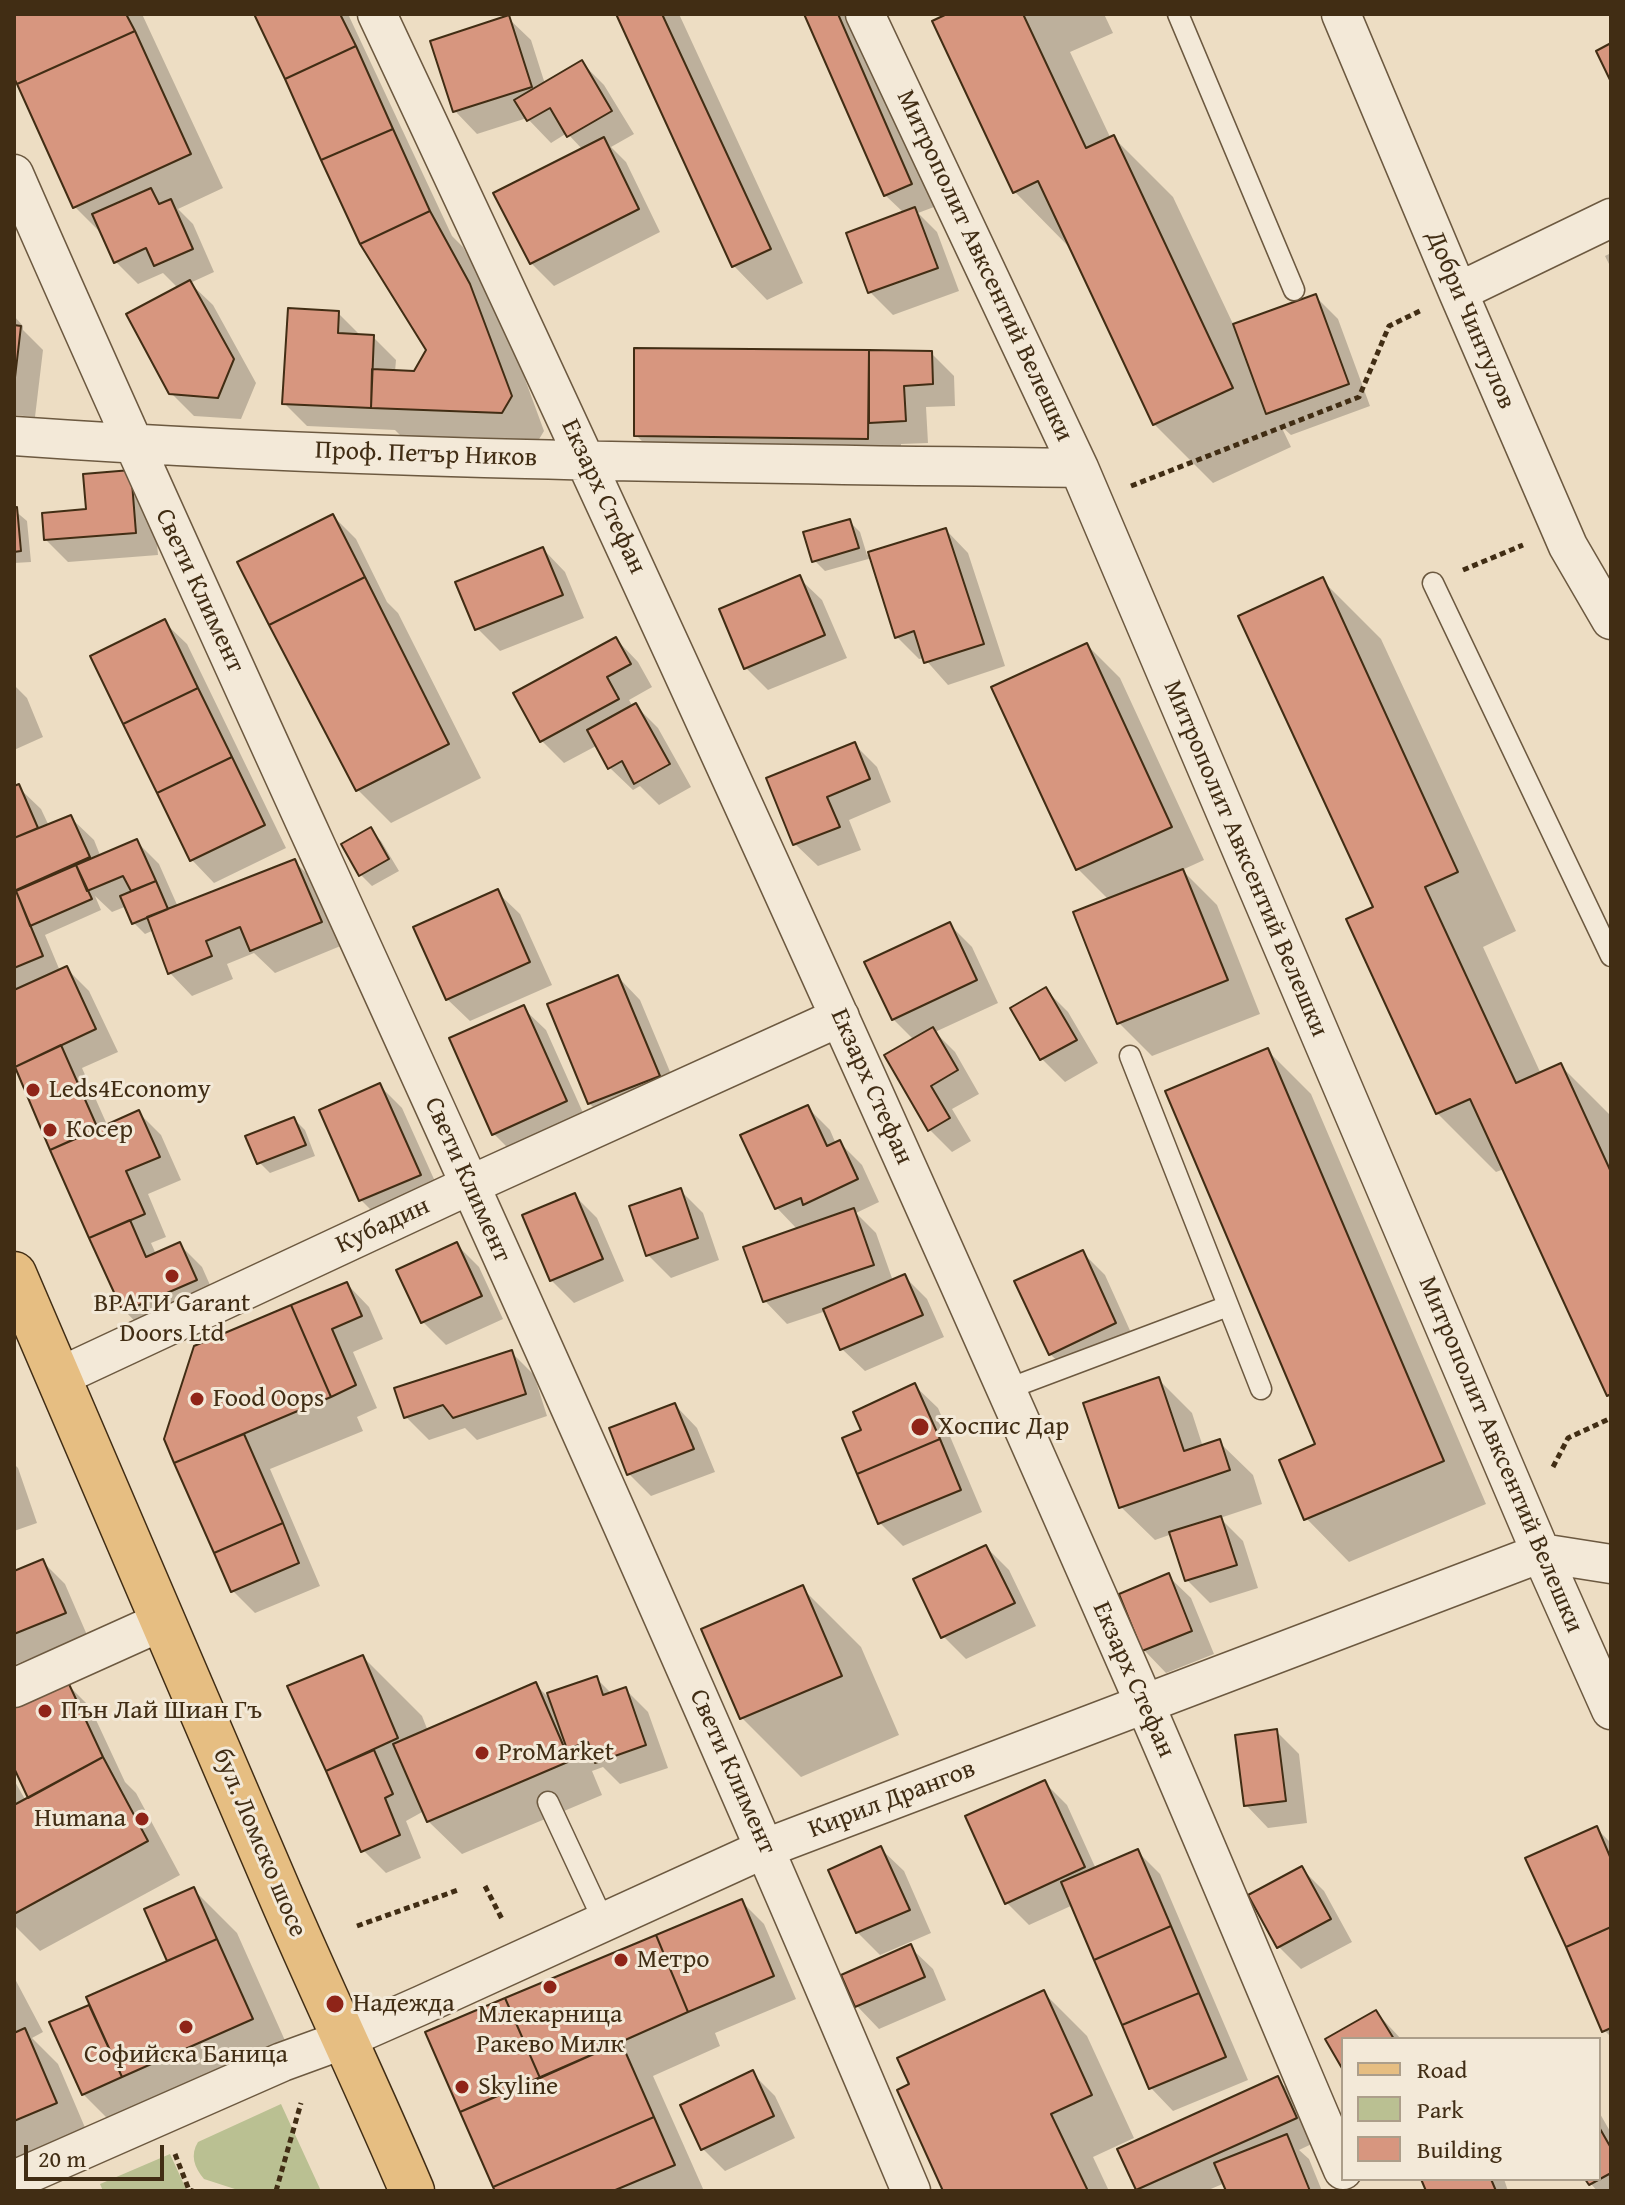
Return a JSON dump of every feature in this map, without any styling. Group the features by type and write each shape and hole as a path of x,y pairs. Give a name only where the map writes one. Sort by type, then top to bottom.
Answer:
{"main road":[{"name":"бул. Ломско шосе","path":"14,1274 280,1893 412,2191"}],"street":[{"name":"Екзарх Стефан","path":"377,14 587,461 840,1017 1145,1703 1341,2165"},
{"name":"Митрополит Авксентий Велешки","path":"865,14 1086,484 1541,1553 1611,1710"},
{"name":"Добри Чинтулов","path":"1341,14 1561,529 1611,620"},
{"name":"Свети Климент","path":"14,174 132,444 470,1185 766,1848 911,2191"},
{"path":"1458,292 1611,218"},
{"name":"Проф. Петър Ников","path":"14,436 132,444 1086,484"},
{"name":"Кубадин","path":"59,1377 840,1017"},
{"name":"Кирил Дрангов","path":"14,2180 282,2062 345,2039 766,1848 1541,1553 1611,1564"},
{"path":"14,1688 165,1620"}],"lane":[{"path":"1178,14 1294,290"},
{"path":"1433,583 1611,956"},
{"path":"1130,1056 1261,1389"},
{"path":"1005,1390 1228,1306"},
{"path":"548,1802 604,1922"}],"path":[{"path":"1086,484 1359,397 1389,326 1458,292"},
{"path":"1433,583 1561,529"},
{"path":"1526,1517 1568,1438 1611,1418"},
{"path":"357,1926 458,1890"},
{"path":"276,2191 301,2103 309,2099"}],"green space":[{"path":"281,2104 321,2191 241,2191 204,2179 194,2161 198,2142"},
{"path":"170,2154 187,2191 103,2191 100,2184"}],"building":[{"path":"14,14 126,14 135,31 17,84 14,78"},
{"path":"254,14 340,14 356,46 285,79"},
{"path":"616,14 662,14 771,249 732,267"},
{"path":"804,14 838,14 912,184 884,196"},
{"path":"947,14 1023,14 1086,148 1114,135 1233,388 1153,425 1038,181 1013,193 932,21"},
{"path":"509,15 532,87 453,112 430,41"},
{"path":"135,31 191,154 73,208 17,84"},
{"path":"1611,43 1611,82 1596,51"},
{"path":"356,46 393,129 321,160 285,79"},
{"path":"582,60 612,111 567,137 550,108 527,121 514,100"},
{"path":"393,129 430,211 360,244 321,160"},
{"path":"604,137 639,209 530,264 493,193"},
{"path":"151,188 159,204 171,199 193,249 154,266 146,248 114,263 92,214"},
{"path":"915,207 938,268 868,293 846,233"},
{"path":"430,211 470,284 512,396 502,413 371,408 372,369 414,371 426,350 360,244"},
{"path":"190,280 234,359 218,398 169,394 126,314"},
{"path":"1316,294 1349,384 1266,414 1233,324"},
{"path":"288,308 339,311 338,333 374,335 371,408 282,404"},
{"path":"14,325 21,326 14,386"},
{"path":"634,348 869,350 868,439 634,436"},
{"path":"869,350 932,351 933,384 904,386 906,421 869,423"},
{"path":"131,470 136,533 44,540 42,513 86,509 83,474"},
{"path":"17,507 21,551 14,552 14,508"},
{"path":"333,514 365,577 269,625 237,562"},
{"path":"850,519 859,548 812,562 803,532"},
{"path":"946,528 984,644 924,663 914,631 895,638 868,552"},
{"path":"543,547 563,595 475,630 455,582"},
{"path":"800,575 825,635 744,669 719,609"},
{"path":"365,577 449,744 356,791 269,625"},
{"path":"1323,577 1458,872 1425,887 1516,1083 1561,1063 1611,1172 1611,1394 1607,1396 1470,1099 1436,1114 1346,919 1373,907 1238,616"},
{"path":"165,619 198,688 123,724 90,656"},
{"path":"616,637 631,664 607,677 619,699 540,742 513,693"},
{"path":"1087,643 1172,827 1076,870 991,687"},
{"path":"198,688 232,757 157,793 123,724"},
{"path":"636,703 670,764 634,784 622,761 608,769 587,730"},
{"path":"855,742 870,779 827,797 840,827 793,845 766,778"},
{"path":"232,757 265,825 190,861 157,793"},
{"path":"19,784 38,828 14,838 14,786"},
{"path":"71,815 90,857 14,891 14,838"},
{"path":"371,827 389,859 359,876 341,844"},
{"path":"137,839 156,881 131,891 123,876 87,891 76,865"},
{"path":"295,859 322,922 250,951 240,927 206,941 212,956 168,974 147,917"},
{"path":"76,865 92,899 30,926 16,891"},
{"path":"1183,869 1228,980 1117,1024 1073,912"},
{"path":"156,881 168,909 132,924 120,896"},
{"path":"498,889 530,962 446,1000 413,927"},
{"path":"14,892 43,956 14,968"},
{"path":"950,922 977,980 892,1020 864,962"},
{"path":"67,966 96,1029 15,1067 14,990"},
{"path":"618,975 660,1076 588,1104 547,1004"},
{"path":"1046,987 1077,1040 1040,1060 1010,1008"},
{"path":"524,1005 567,1101 492,1135 449,1038"},
{"path":"933,1027 958,1070 931,1086 950,1118 928,1131 884,1055"},
{"path":"61,1045 98,1129 50,1150 15,1067"},
{"path":"1268,1048 1444,1461 1304,1520 1279,1460 1315,1444 1165,1091"},
{"path":"380,1083 421,1175 359,1201 319,1110"},
{"path":"808,1105 827,1146 840,1140 858,1179 803,1205 801,1198 775,1209 740,1135"},
{"path":"139,1110 160,1157 126,1171 145,1214 89,1238 50,1150"},
{"path":"294,1117 306,1145 257,1164 245,1136"},
{"path":"681,1188 698,1238 646,1256 629,1206"},
{"path":"575,1193 603,1259 550,1281 522,1215"},
{"path":"854,1208 874,1265 763,1302 743,1247"},
{"path":"130,1220 146,1257 180,1242 197,1280 123,1312 89,1238"},
{"path":"457,1242 482,1296 421,1323 396,1270"},
{"path":"1083,1250 1116,1323 1049,1355 1014,1281"},
{"path":"905,1274 923,1315 840,1350 823,1309"},
{"path":"347,1282 362,1316 332,1329 356,1385 331,1397 291,1305"},
{"path":"291,1305 331,1397 174,1463 164,1439 194,1346"},
{"path":"512,1350 526,1394 453,1418 443,1405 404,1418 394,1388"},
{"path":"1159,1377 1184,1451 1220,1439 1230,1470 1119,1508 1083,1403"},
{"path":"915,1383 940,1439 857,1474 842,1438 861,1430 853,1412"},
{"path":"675,1403 694,1449 627,1475 609,1428"},
{"path":"244,1434 283,1523 214,1553 174,1463"},
{"path":"940,1439 961,1490 878,1524 857,1474"},
{"path":"1221,1516 1237,1565 1185,1581 1169,1532"},
{"path":"283,1523 299,1563 231,1592 214,1553"},
{"path":"986,1545 1015,1603 941,1638 913,1579"},
{"path":"43,1559 66,1613 14,1634 14,1571"},
{"path":"1169,1573 1192,1631 1142,1651 1119,1594"},
{"path":"803,1585 842,1676 740,1719 701,1629"},
{"path":"363,1655 398,1738 326,1771 287,1686"},
{"path":"597,1676 603,1695 626,1687 646,1745 595,1763 588,1742 567,1749 547,1693"},
{"path":"68,1682 103,1757 28,1798 14,1768 14,1706"},
{"name":"ProMarket","path":"536,1682 570,1761 427,1822 393,1744"},
{"path":"1277,1729 1286,1801 1244,1806 1235,1735"},
{"path":"374,1750 393,1794 385,1798 400,1835 361,1852 326,1771"},
{"path":"103,1757 148,1841 14,1914 14,1805"},
{"path":"1045,1780 1085,1867 1005,1904 965,1816"},
{"path":"1597,1826 1611,1859 1611,1927 1566,1947 1525,1858"},
{"path":"881,1846 910,1910 856,1933 828,1870"},
{"path":"1138,1849 1171,1926 1094,1960 1061,1882"},
{"path":"1302,1866 1331,1919 1277,1948 1248,1895"},
{"path":"194,1887 217,1939 167,1961 144,1909"},
{"path":"742,1899 774,1976 688,2012 656,1935"},
{"path":"1171,1926 1199,1993 1122,2025 1094,1960"},
{"path":"1611,1927 1611,2028 1602,2032 1566,1947"},
{"path":"656,1935 688,2012 540,2078 505,1998"},
{"path":"217,1939 253,2019 122,2077 86,1997"},
{"path":"911,1944 925,1977 855,2007 841,1975"},
{"path":"1044,1990 1092,2095 1051,2114 1088,2191 943,2191 897,2090 909,2084 897,2058"},
{"path":"1199,1993 1226,2057 1149,2089 1122,2025"},
{"path":"505,1998 540,2078 460,2112 425,2032"},
{"path":"89,2005 122,2077 82,2095 49,2022"},
{"path":"1376,2010 1393,2037 1341,2037 1341,2067 1325,2039"},
{"path":"25,2028 57,2103 14,2121 14,2033"},
{"path":"621,2042 654,2117 493,2187 460,2112"},
{"path":"753,2070 774,2116 701,2150 680,2105"},
{"path":"1278,2076 1297,2118 1136,2190 1117,2149"},
{"path":"654,2117 675,2165 613,2191 495,2191 493,2187"},
{"path":"1601,2130 1611,2148 1611,2173 1601,2178"},
{"path":"1287,2134 1310,2191 1226,2191 1214,2163"},
{"path":"1422,2181 1492,2181 1496,2191 1426,2191"}],"place":[{"name":"Leds4Economy","path":"33,1090"},
{"name":"Косер","path":"50,1130"},
{"name":"ВРАТИ Garant Doors Ltd","path":"172,1276"},
{"name":"Food Oops","path":"197,1399"},
{"name":"Хоспис Дар","path":"920,1427"},
{"name":"Пън Лай Шиан Гъ","path":"45,1711"},
{"name":"ProMarket","path":"482,1753"},
{"name":"Humana","path":"142,1819"},
{"name":"Метро","path":"621,1960"},
{"name":"Млекарница Ракево Милк","path":"550,1987"},
{"name":"Надежда","path":"335,2004"},
{"name":"Софийска Баница","path":"186,2027"},
{"name":"Skyline","path":"462,2087"}]}
